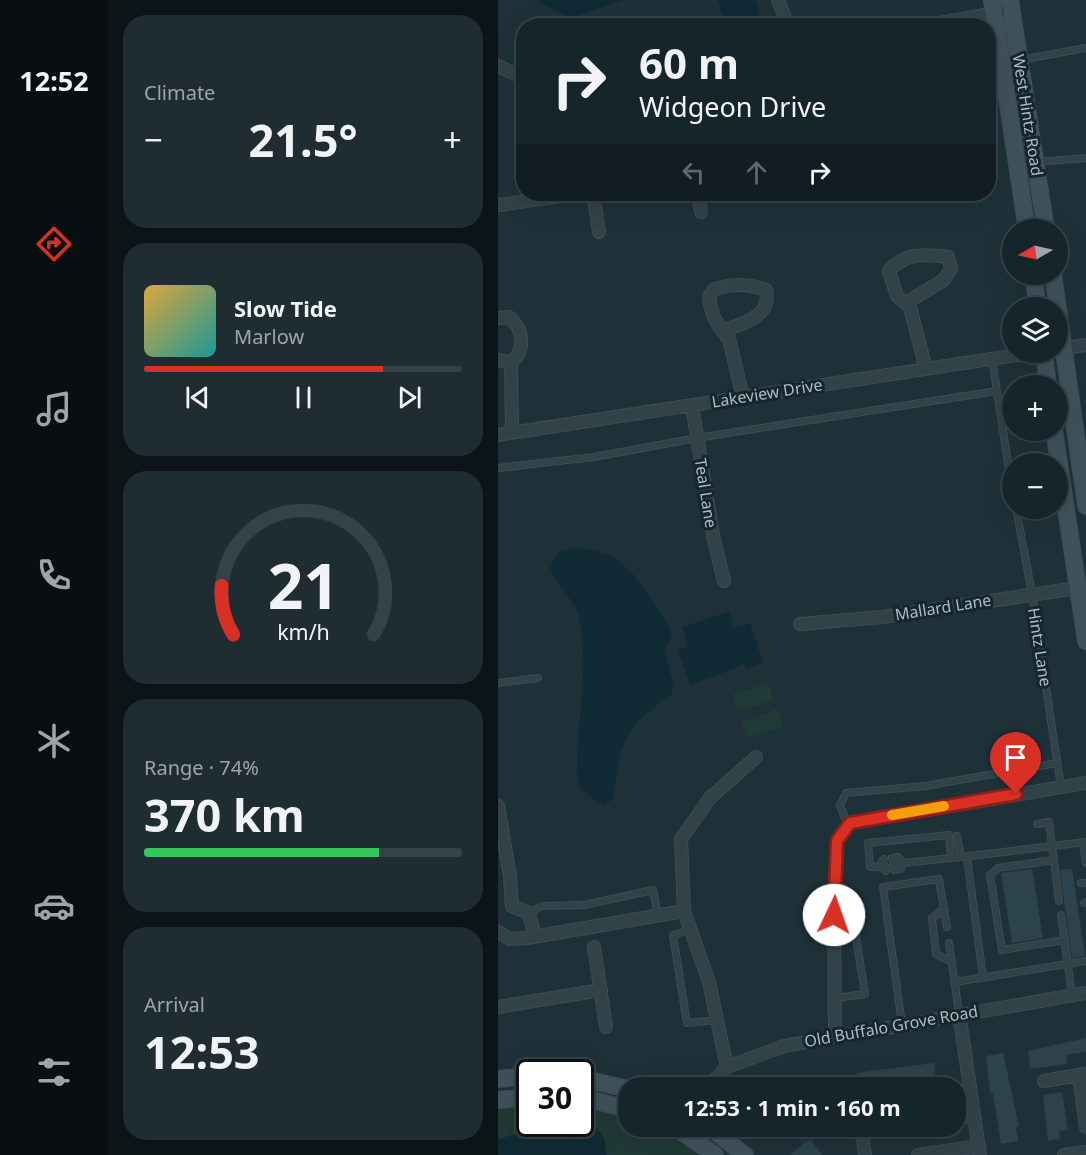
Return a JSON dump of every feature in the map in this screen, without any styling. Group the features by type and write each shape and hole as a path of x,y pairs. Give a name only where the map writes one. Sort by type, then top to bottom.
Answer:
{"main road":[{"name":"West Hintz Road","path":"1011,7 1044,219"},
{"name":"West Hintz Road","path":"996,43 1025,219"},
{"path":"1063,363 1086,506"},
{"path":"1056,441 1082,588 1086,641"},
{"path":"498,1079 516,1077"},
{"path":"594,1081 618,1087"},
{"path":"498,1100 516,1098"},
{"path":"594,1100 618,1106"},
{"path":"690,1137 715,1155"},
{"path":"722,1137 745,1155"}],"street":[{"path":"778,0 785,18"},
{"path":"961,18 991,15 1011,7"},
{"path":"500,70 516,75"},
{"path":"500,205 527,201"},
{"path":"594,201 599,231"},
{"path":"699,201 701,212"},
{"path":"906,303 944,280 951,269 948,257 912,256 898,260 890,271 897,296 910,307 926,369"},
{"path":"723,331 754,318 764,310 768,301 766,290 753,285 735,284 714,289 709,297 711,311 723,331 729,339 743,397"},
{"path":"498,318 509,317 520,331 519,356 511,363 512,432"},
{"path":"1068,348 1086,345"},
{"name":"Lakeview Drive","path":"498,435 1002,357"},
{"path":"498,360 511,363"},
{"name":"Teal Lane","path":"692,405 713,536 724,581"},
{"name":"Mallard Lane","path":"800,624 882,616 1082,588"},
{"path":"727,1068 709,982 684,910 681,839 710,798 756,757"},
{"path":"835,1036 837,841 850,823 1086,783"},
{"path":"498,806 510,876 512,906 529,913 535,937"},
{"path":"498,932 510,939 535,937 684,910"},
{"path":"594,947 606,1027"},
{"path":"498,1007 601,990"},
{"name":"Old Buffalo Grove Road","path":"718,1077 727,1068 784,1046 959,1013 1086,993"},
{"path":"918,1155 980,1151 959,1013"},
{"path":"1044,1081 1083,1075 1086,1127"},
{"path":"966,1117 974,1116"},
{"path":"863,1137 866,1155"},
{"path":"1064,1155 1086,1152"}],"lane":[{"path":"1019,60 1086,48"},
{"path":"1017,159 1036,162 1086,159"},
{"path":"992,359 1006,453"},
{"path":"498,468 594,457 697,438 997,391"},
{"name":"Hintz Lane","path":"1018,519 1032,594 1061,787"},
{"path":"498,683 538,678"},
{"path":"849,827 840,805 846,793 925,786 1057,763"},
{"path":"1037,824 1049,822 1054,860 1061,887 1059,902"},
{"path":"949,835 951,858"},
{"path":"883,866 870,867 868,843 959,836 983,977"},
{"path":"902,863 1084,842 1086,863"},
{"path":"898,857 902,863 901,868 893,864 898,857"},
{"path":"1054,860 998,868 990,875 1002,950 1074,942"},
{"path":"902,1024 883,887 939,879 946,927"},
{"path":"835,998 865,994 849,893 836,882"},
{"path":"529,913 542,906 584,905 653,890 658,915"},
{"path":"944,909 932,918 936,954 952,962"},
{"path":"1061,915 1072,995"},
{"path":"1063,925 1071,924"},
{"path":"691,930 673,935 687,1023 717,1020"},
{"path":"949,943 959,1013"},
{"path":"955,982 1086,961"}],"green space":[{"path":"768,683 774,700 738,712 732,695"},
{"path":"777,709 783,726 747,738 741,722"},
{"path":"516,1107 516,1137 594,1137 594,1109 618,1115 618,1137 670,1137 697,1155 498,1155 498,1109"}],"water":[{"path":"535,0 624,0 570,18"},
{"path":"717,0 755,0 760,13 759,18 723,18"},
{"path":"579,547 612,555 634,575 670,627 672,636 664,651 673,683 671,695 643,717 627,738 618,763 613,798 604,806 581,790 577,775 583,677 582,638 577,611 556,581 550,567 559,552"},
{"path":"730,611 734,628 750,623 763,663 746,669 745,664 690,686 678,650 688,646 682,627"},
{"path":"594,1125 604,1138 607,1155 498,1155 498,1139 516,1134 516,1137 594,1137"}],"building":[{"path":"1032,869 1043,938 1012,943 1001,873"},
{"path":"1072,869 1085,956 1072,958 1060,870"},
{"path":"1086,1038 1086,1052 1066,1055 1067,1064 1030,1069 1028,1051"},
{"path":"1003,1053 1019,1126 1016,1128 1018,1141 1001,1144 993,1093 990,1093 986,1056"},
{"path":"934,1063 936,1077 857,1077 856,1073"},
{"path":"1062,1092 1068,1130 1059,1131 1060,1139 1048,1141 1043,1095"},
{"path":"811,1140 822,1155 790,1155 805,1142"}],"slow traffic":[{"path":"892,815 944,806"}],"route":[{"path":"834,915 837,841 850,823 1016,794"}]}
